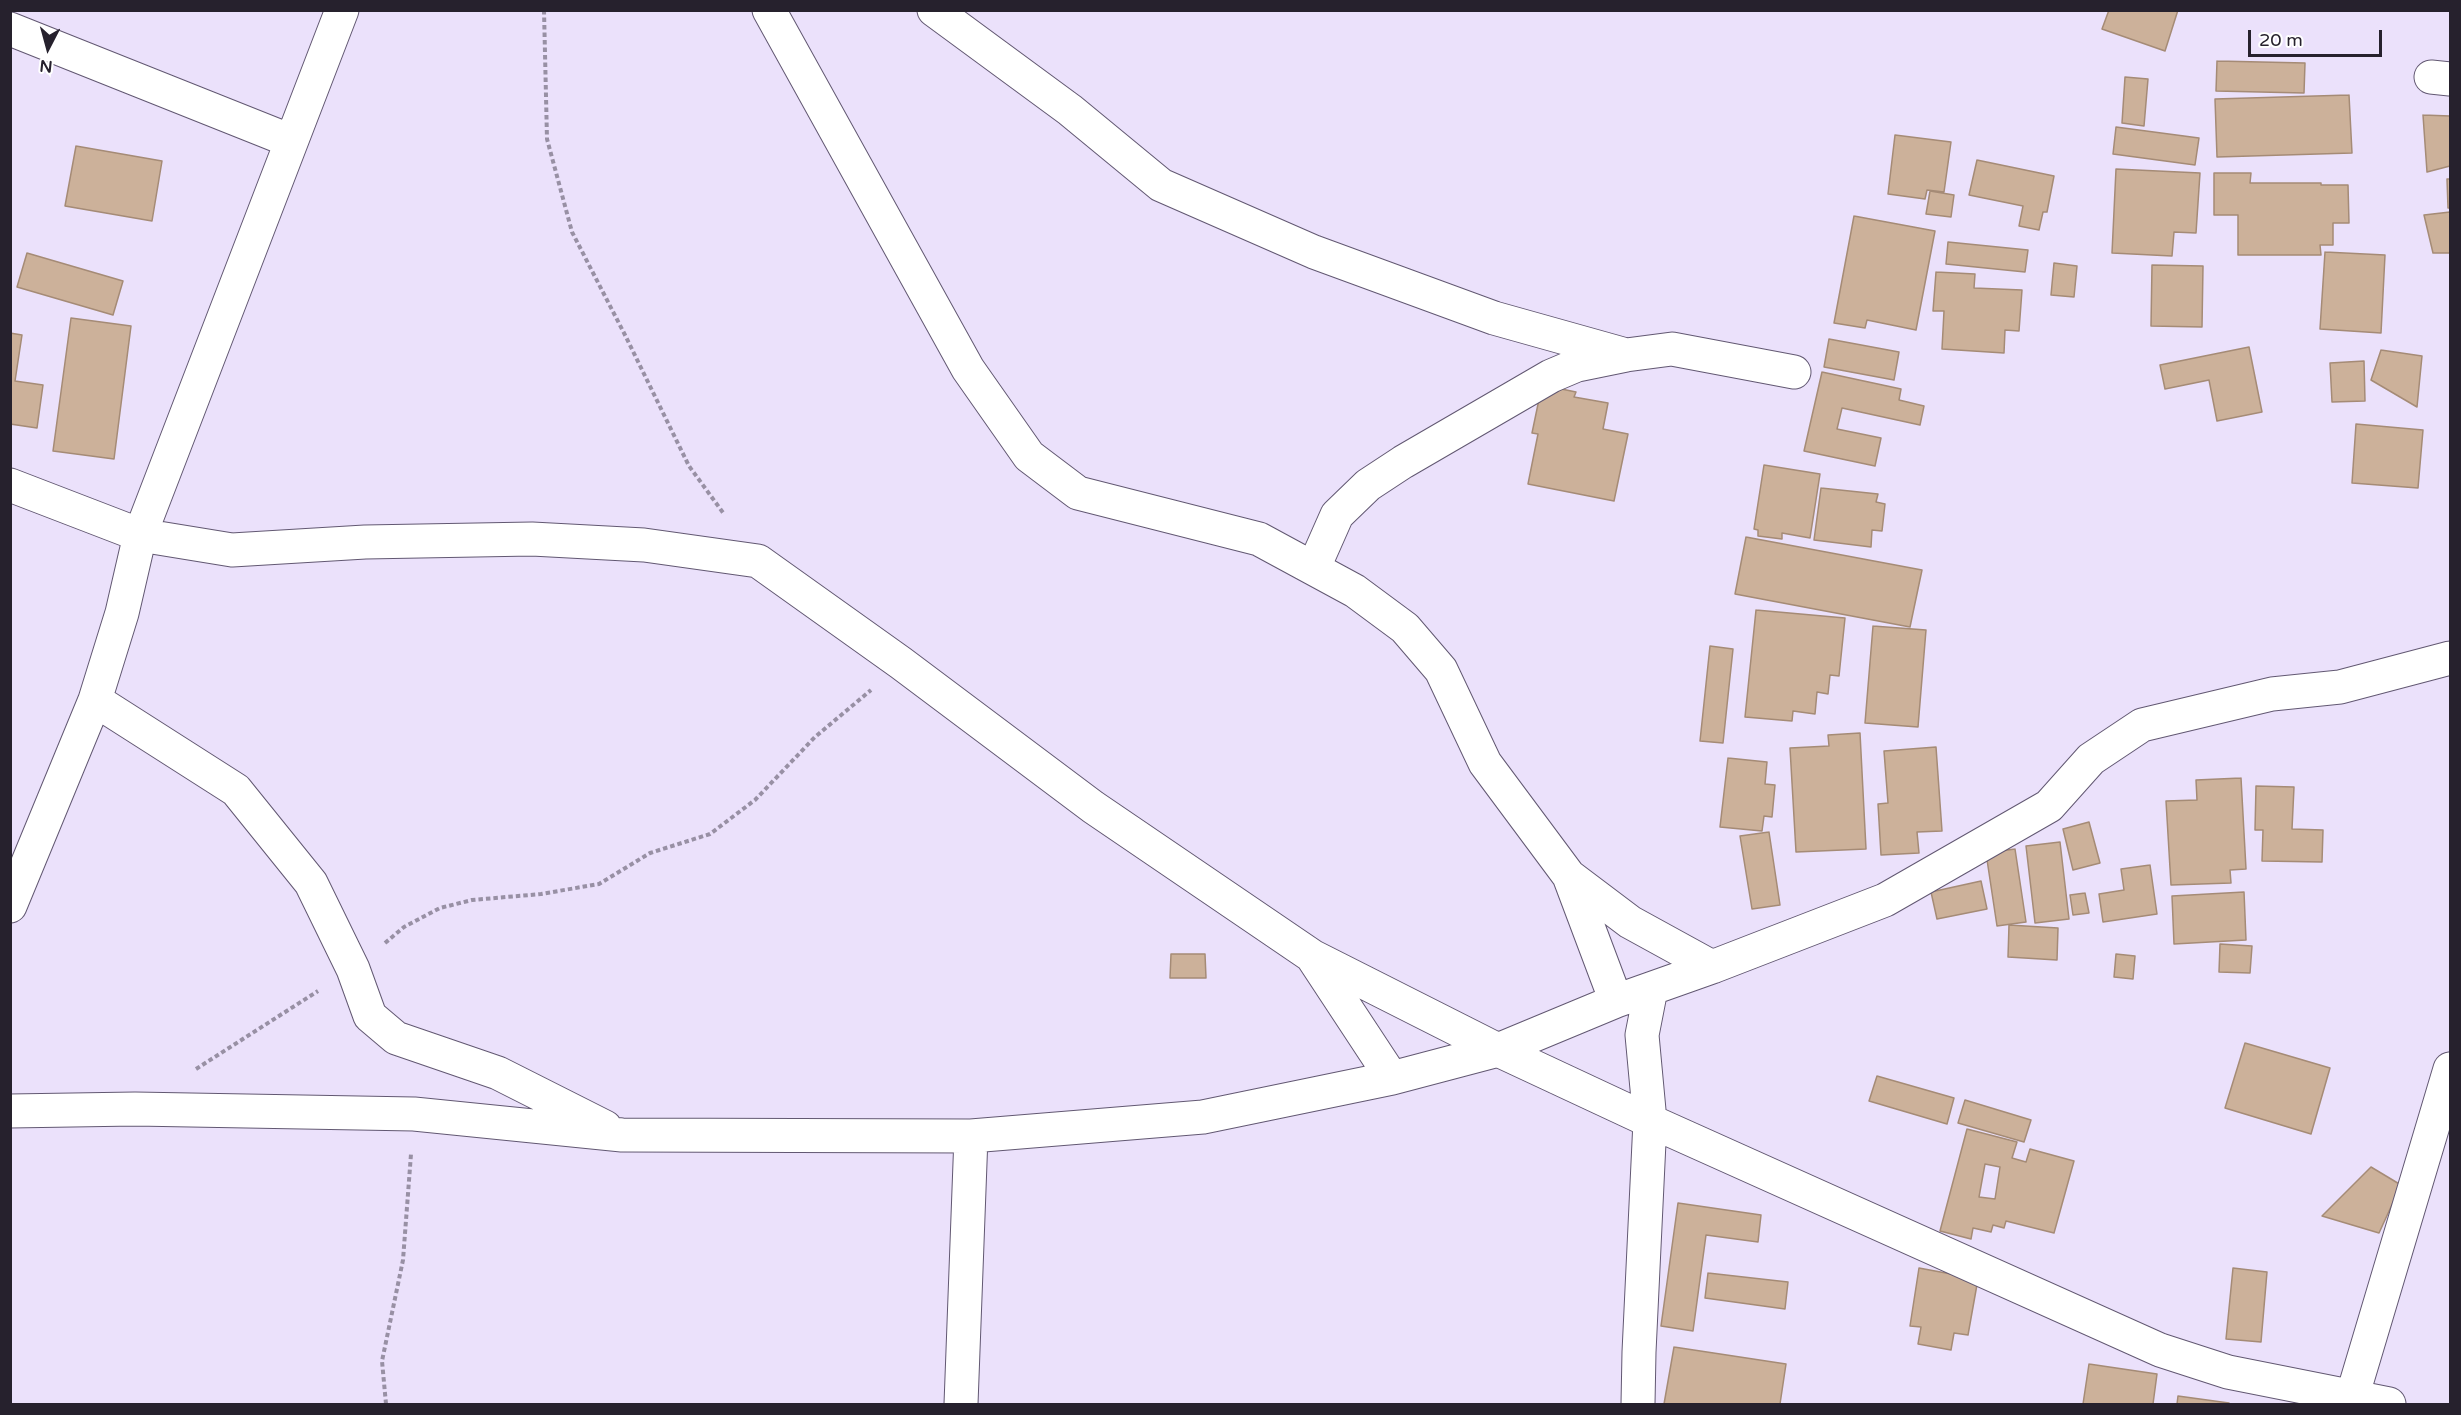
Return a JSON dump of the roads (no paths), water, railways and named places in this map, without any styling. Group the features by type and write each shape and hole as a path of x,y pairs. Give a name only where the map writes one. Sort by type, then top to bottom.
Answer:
{"street":[{"path":"10,906 95,700 122,614 140,535 342,10"},
{"path":"769,10 968,369 1029,456 1078,493 1259,539 1356,591 1405,628 1441,670 1485,763 1569,876 1616,1001"},
{"path":"934,10 1070,110 1161,185 1314,252 1494,318 1626,355"},
{"path":"10,29 291,141"},
{"path":"1314,567 1337,515 1368,484 1551,376 1577,365 1672,349 1794,372"},
{"path":"10,485 140,535 232,550 365,542 532,539 644,545 758,561 901,663 1094,807 1312,956 1498,1050 1650,1121 2160,1350 2228,1372 2352,1401 2390,1404"},
{"path":"10,1112 135,1109 414,1114 622,1136 971,1136 1203,1117 1392,1078 1498,1050 1616,1001 1712,967 1885,900 2049,806 2091,759 2142,725 2272,694 2340,687 2451,658"},
{"path":"95,700 236,790 311,883 353,969 370,1016 396,1038 498,1073 622,1136"},
{"path":"1569,876 1630,922 1712,967"},
{"path":"1312,956 1392,1078"},
{"path":"1638,1404 1650,1121 1642,1035 1651,989"},
{"path":"2352,1401 2451,1070"},
{"path":"961,1404 971,1136"}]}
